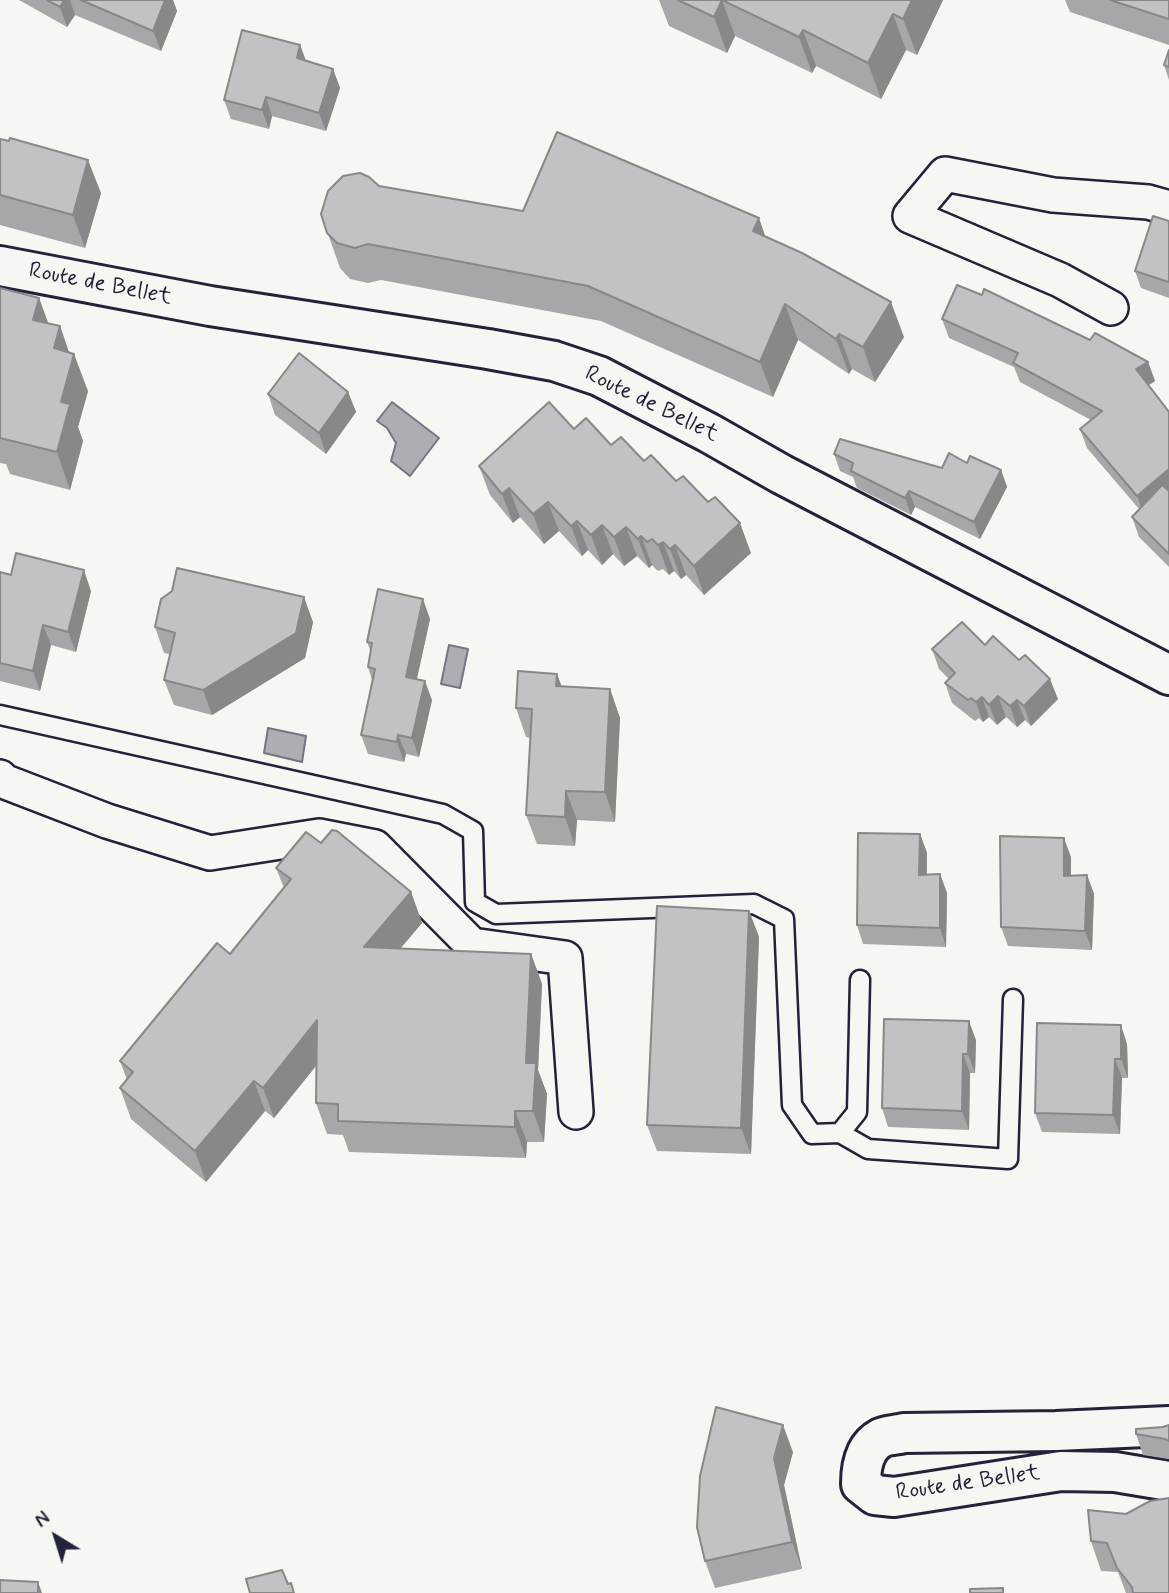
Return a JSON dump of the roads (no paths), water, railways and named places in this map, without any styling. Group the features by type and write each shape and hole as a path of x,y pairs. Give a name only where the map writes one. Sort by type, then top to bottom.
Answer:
{"street":[{"path":"1111,308 1060,280 910,216 945,173 1053,195 1148,202 1169,208"},
{"name":"Route de Bellet","path":"0,266 210,306 554,361 599,376 781,474 1169,675"},
{"path":"0,777 2,781 107,821 210,853 319,836 375,847 472,945 565,958 576,1112"},
{"name":"Route de Bellet","path":"1169,1426 904,1433 881,1438 866,1452 861,1469 861,1484 875,1495 894,1497 1061,1471 1115,1472 1169,1481"}],"lane":[{"path":"0,715 443,814 473,831 475,902 496,914 754,904 784,919 792,1105 812,1134 840,1133 869,1149 1008,1159 1013,999"},
{"path":"840,1133 857,1112 860,980"}]}
